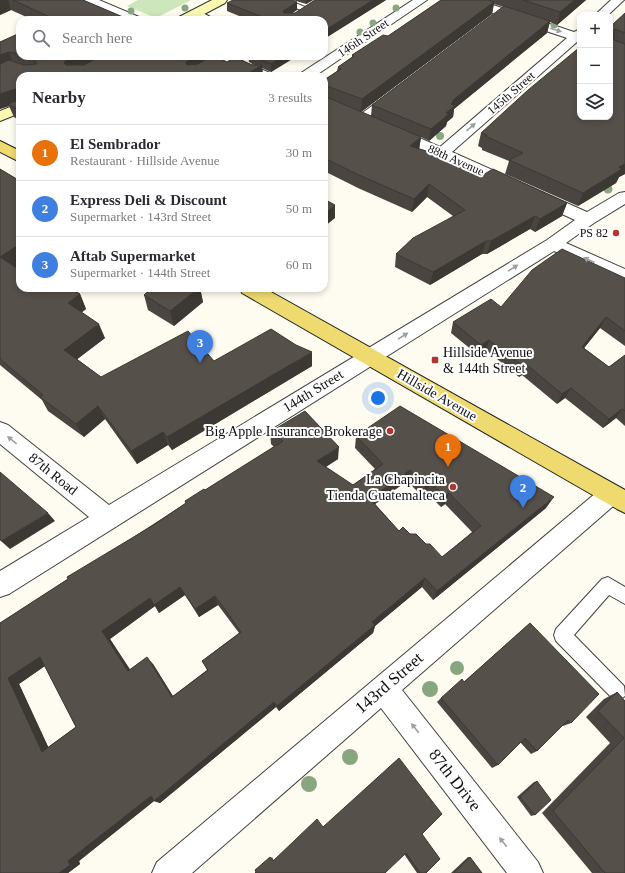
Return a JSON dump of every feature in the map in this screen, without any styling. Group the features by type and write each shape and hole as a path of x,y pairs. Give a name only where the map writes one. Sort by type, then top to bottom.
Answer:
{"main road":[{"path":"190,16 221,0"},
{"path":"0,117 16,108"},
{"path":"0,146 16,155"},
{"name":"Hillside Avenue","path":"256,292 618,498"}],"street":[{"path":"89,0 126,16"},
{"name":"146th Street","path":"312,72 421,0"},
{"path":"466,0 499,15 577,36"},
{"path":"604,12 618,0"},
{"name":"145th Street","path":"442,153 577,37"},
{"path":"223,60 254,72"},
{"name":"88th Avenue","path":"346,111 588,219"},
{"name":"144th Street","path":"0,585 553,244 588,219 625,197"},
{"path":"553,244 625,276"},
{"name":"87th Road","path":"0,431 107,518"},
{"name":"143rd Street","path":"168,873 383,688 618,498"},
{"name":"87th Drive","path":"383,688 527,873"}],"lane":[{"path":"281,0 309,8 294,16"},
{"path":"196,13 203,16"},
{"path":"372,123 395,93"},
{"path":"623,691 562,635 608,585 625,596"}],"green space":[{"path":"138,0 191,0 160,16 151,16 127,6"}],"building":[{"path":"13,0 83,0 121,16 48,16"},
{"path":"233,0 292,0 297,2 283,11 284,13 295,13 315,0 373,0 328,28 328,16 260,16 227,3"},
{"path":"441,0 488,0 494,2 362,99 328,86 328,77 341,69 338,67 354,56 352,55 383,35 388,36"},
{"path":"523,0 575,0 560,12"},
{"path":"504,6 550,21 452,101 454,101 451,104 455,106 446,113 449,114 431,129 372,105"},
{"path":"625,13 625,33 615,29 613,31 613,24"},
{"path":"613,31 614,40 625,44 625,164 619,167 622,169 583,193 509,160 523,153 481,133 528,90 577,49 577,120 613,120"},
{"path":"16,35 16,53 9,52 0,55 0,42"},
{"path":"9,60 24,65 37,64 33,60 66,60 64,63 66,65 84,65 93,60 189,60 186,62 187,65 198,64 204,60 223,60 227,62 230,60 241,60 251,65 262,65 251,72 16,72 16,89 0,94 0,64"},
{"path":"262,60 278,60 271,64"},
{"path":"328,98 421,137 410,146 436,154 434,155 481,176 493,169 567,203 540,219 535,216 491,241 486,241 433,272 396,254 413,238 465,210 429,184 414,199 328,160"},
{"path":"16,101 16,109 8,104"},
{"path":"0,169 16,179 16,247 0,257"},
{"path":"328,201 335,205 328,211"},
{"path":"562,249 625,278 625,331 606,317 582,347 609,367 625,355 625,411 622,409 609,419 571,388 562,394 527,365 524,367 489,340 481,345 453,322 491,299 501,307 532,270"},
{"path":"0,257 16,267 16,292 77,292 80,294 68,303 99,324 64,350 101,377 188,331 214,361 271,329 296,345 312,352 167,437 163,432 131,451 98,406 76,424 40,397 43,395 0,359"},
{"path":"147,292 194,292 170,311 144,295"},
{"path":"400,406 554,497 437,591 425,578 372,622 375,625 277,706 274,702 154,801 151,796 68,861 70,865 59,873 0,873 0,623 68,579 67,577 152,526 186,503 185,501 283,441 270,432 305,411 339,447 317,461 353,485 383,464 356,436","holes":["410,470 425,485 430,482 445,496 449,493 481,526 442,557 430,544 426,544 416,534 410,534 403,527 399,531 370,499","180,587 195,609 215,596 241,632 202,661 208,670 172,697 147,657 128,671 102,631 150,598 154,605","40,657 76,727 42,752 8,678"]},
{"path":"0,472 48,513 1,541 0,538"},
{"path":"530,623 599,694 571,723 568,720 537,751 525,738 498,765 441,698 462,679 464,682"},
{"path":"617,692 625,701 625,873 605,873 553,811 624,738 598,711"},
{"path":"399,758 442,814 422,834 440,859 426,873 420,873 406,853 385,873 255,873 255,870 270,857 273,861 317,819 323,827"},
{"path":"537,781 551,800 535,815 520,797"},
{"path":"470,857 482,873 454,873"}],"place":[{"name":"PS 82","path":"616,233"},
{"name":"Hillside Avenue & 144th Street","path":"435,360"},
{"name":"Aftab Supermarket","path":"200,363"},
{"name":"Big Apple Insurance Brokerage","path":"390,431"},
{"name":"El Sembrador","path":"448,467"},
{"name":"La Chapincita Tienda Guatemalteca","path":"453,487"},
{"name":"Express Deli & Discount","path":"523,508"}]}
